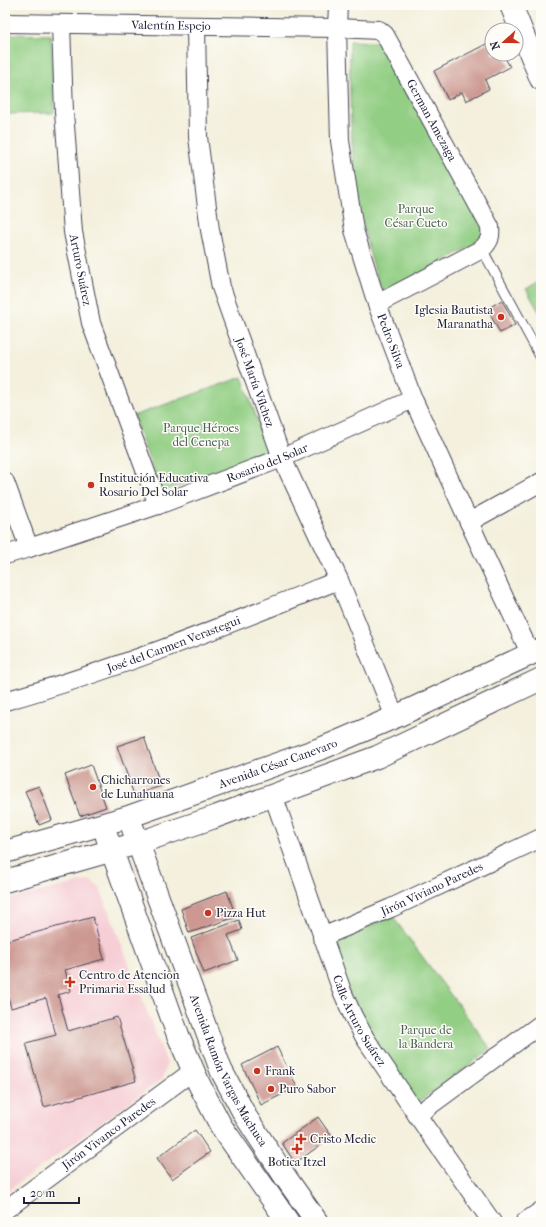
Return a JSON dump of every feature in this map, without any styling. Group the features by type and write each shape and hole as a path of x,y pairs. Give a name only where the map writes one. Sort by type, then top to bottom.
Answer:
{"main road":[{"path":"511,5 541,78"},
{"name":"Avenida César Canevaro","path":"5,852 128,817 326,747 536,652"},
{"path":"5,881 138,843 377,757 541,679"},
{"name":"Avenida Ramón Vargas Machuca","path":"128,817 221,1070 246,1117 317,1222"},
{"path":"102,824 178,1035 193,1071 221,1126 288,1222"}],"street":[{"name":"Pedro Silva","path":"338,5 337,28 340,141 354,230 377,304 413,399 468,522 536,652"},
{"name":"Valentín Espejo","path":"5,23 337,28"},
{"name":"Arturo Suárez","path":"61,24 64,112 73,232 91,323 158,505"},
{"name":"José María Vílchez","path":"196,26 198,137 210,230 224,294 282,458 339,580 395,717"},
{"name":"German Amezaga","path":"337,28 379,30 385,35 490,227 491,236 489,242 482,249"},
{"path":"377,304 482,249"},
{"name":"Rosario del Solar","path":"5,555 158,505 282,458 413,399"},
{"path":"5,482 29,548"},
{"path":"468,522 541,482"},
{"name":"José del Carmen Verastegui","path":"5,701 37,692 174,646 339,580"},
{"name":"Calle Arturo Suárez","path":"273,795 322,937 353,1016 365,1038 492,1222"},
{"name":"Jirón Viviano Paredes","path":"322,937 391,908 541,838"},
{"path":"417,1115 541,1024"},
{"name":"Jirón Vivanco Paredes","path":"5,1210 193,1071"},
{"path":"525,1222 541,1211"}],"lane":[{"path":"482,249 541,358"}],"shaded area":[{"name":"Centro de Atencion Primaria Essalud","path":"90,880 100,888 167,1063 162,1079 5,1193 5,900"}],"green space":[{"path":"5,34 51,35 54,113 5,114"},
{"name":"Parque César Cueto","path":"350,41 380,42 483,229 482,240 387,292 382,291 371,258 362,222 358,196 352,145"},
{"path":"541,280 541,315 526,289"},
{"name":"Parque Héroes del Cenepa","path":"242,377 269,453 161,492 133,416"},
{"name":"Parque de la Bandera","path":"393,917 491,1049 417,1103 371,1038 347,988 332,939"}],"building":[{"path":"484,45 484,62 507,62 510,67 485,80 489,89 466,101 462,92 448,100 434,71"},
{"name":"Iglesia Bautista Maranatha","path":"502,300 515,325 500,333 487,309"},
{"path":"144,737 161,786 134,795 117,746"},
{"path":"91,765 106,807 80,816 65,775"},
{"path":"39,786 52,820 39,825 25,791"},
{"name":"Pizza Hut","path":"227,891 236,917 189,933 181,909"},
{"path":"93,917 104,959 65,970 71,991 58,995 68,1031 117,1017 136,1081 44,1107 26,1043 56,1035 46,998 11,1008 5,986 5,941"},
{"path":"239,920 242,930 228,935 238,960 204,973 191,938"},
{"path":"277,1047 297,1087 261,1105 242,1065"},
{"path":"318,1117 332,1137 295,1163 282,1143"},
{"path":"195,1130 210,1152 172,1179 157,1158"}],"place":[{"name":"Iglesia Bautista Maranatha","path":"501,317"},
{"name":"Institución Educativa Rosario Del Solar","path":"91,485"},
{"name":"Chicharrones de Lunahuana","path":"93,787"},
{"name":"Pizza Hut","path":"208,913"},
{"name":"Centro de Atencion Primaria Essalud","path":"70,982"},
{"name":"Frank","path":"257,1071"},
{"name":"Puro Sabor","path":"271,1089"},
{"name":"Cristo Medic","path":"301,1139"},
{"name":"Botica Itzel","path":"297,1149"}]}
